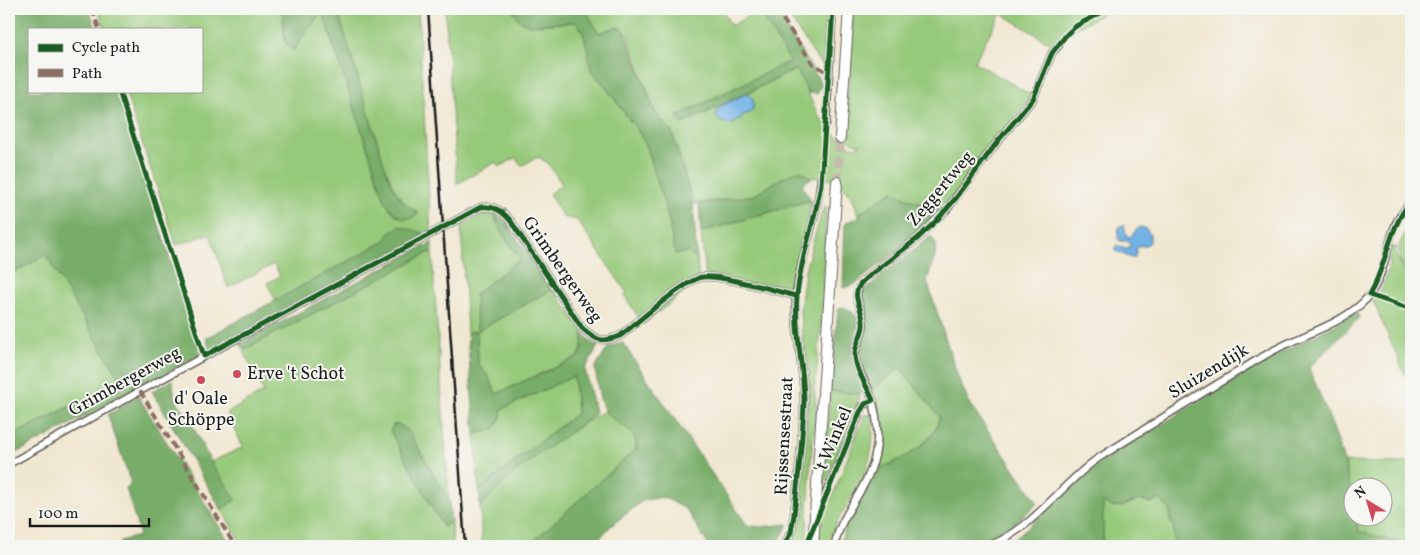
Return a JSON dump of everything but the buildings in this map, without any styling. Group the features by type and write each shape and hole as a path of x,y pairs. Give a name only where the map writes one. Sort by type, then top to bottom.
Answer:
{"main road":[{"path":"840,138 849,9"},
{"name":"Rijssensestraat","path":"812,546 837,182"}],"street":[{"path":"826,124 833,9"},
{"name":"Zeggertweg","path":"873,400 856,363 855,355 863,327 857,298 857,287 928,230 948,208 998,141 1033,99 1052,53 1059,44"},
{"name":"Rijssensestraat","path":"784,546 791,532 794,515 804,403 796,324 796,296 799,273 818,204 821,178"},
{"name":"Sluizendijk","path":"988,546 1007,538 1022,528 1076,475 1097,459 1270,352 1324,328 1359,304 1369,295 1375,285 1381,273 1396,223 1411,201"},
{"name":"Grimbergerweg","path":"9,464 140,390 481,207 492,206 510,220 582,328 595,339 607,340 620,336 688,284 702,277 719,278 796,296"},
{"path":"834,546 839,528 868,478 875,455 877,426 873,400"},
{"name":"'t Winkel","path":"826,496 863,406 873,400"}],"green space":[{"path":"9,9 89,9 96,28 28,28 28,92 116,92 200,352 198,356 9,457 9,437 121,381 46,255 9,275"},
{"path":"98,9 282,9 285,42 293,51 322,10 385,201 394,213 406,219 418,212 401,199 385,167 337,9 418,9 431,235 428,236 404,228 386,241 276,301 267,283 280,276 274,264 228,288 210,234 176,245 125,92 202,92 202,28 105,28"},
{"path":"282,9 337,9 385,167 393,187 403,202 419,214 414,217 404,218 395,214 385,201 322,10 293,51 285,41"},
{"path":"445,9 512,9 514,13 539,25 575,22 580,27 588,51 591,71 604,85 638,131 647,147 668,217 675,254 688,251 697,260 699,281 643,324 624,295 627,293 577,220 563,217 549,194 562,184 547,162 538,157 521,166 516,158 499,167 496,162 457,184"},
{"path":"512,9 585,9 599,33 616,27 623,29 655,112 672,132 693,204 697,260 688,252 675,254 668,217 647,147 638,131 604,85 591,71 588,51 580,27 575,22 529,25 519,20"},
{"path":"585,9 722,9 731,26 759,10 791,61 678,116 682,124 719,107 716,116 720,121 732,123 740,116 751,112 753,102 752,97 748,93 797,69 818,115 837,136 850,146 856,147 861,144 852,142 843,131 849,84 854,9 1111,9 1074,29 1056,47 1001,13 974,62 1033,96 942,209 909,199 893,191 859,214 852,197 842,185 828,179 811,178 801,171 780,179 755,195 693,204 672,132 655,112 627,34 616,27 599,33"},
{"path":"750,9 774,9 822,84 817,94 809,93 796,69 682,124 677,116 790,61 759,11 753,14"},
{"path":"784,9 828,9 824,62 820,63"},
{"path":"798,171 811,178 802,185 811,200 701,232 699,204 755,195 780,179"},
{"path":"893,191 909,199 942,209 922,232 855,284 843,288 845,223 859,217 859,214"},
{"path":"811,200 808,221 787,290 706,279 701,232"},
{"path":"826,206 823,307 815,386 807,386 800,312 805,270 823,208"},
{"path":"488,213 495,214 496,221 520,259 475,294 477,331 467,332 461,226"},
{"path":"495,214 505,221 553,289 477,331 475,294 520,259 499,229"},
{"path":"1411,225 1411,275 1401,264 1399,251 1403,237"},
{"path":"400,226 428,236 210,350 206,338 385,241 389,234"},
{"path":"931,236 936,244 935,256 927,281 958,377 970,405 1038,503 1000,536 978,546 840,546 852,514 878,471 923,444 930,438 938,424 939,416 900,368 872,389 859,357 868,321 861,293"},
{"path":"432,242 432,251 247,348 240,344"},
{"path":"1391,247 1397,247 1395,253 1404,272 1411,278 1411,388 1373,301 1384,283"},
{"path":"432,251 449,501 408,430 443,527 451,522 453,546 243,546 221,509 235,500 211,462 243,447 227,413 264,392 240,344 247,348"},
{"path":"46,255 121,381 9,437 9,275"},
{"path":"553,289 583,332 582,349 578,357 496,394 489,377 478,364 477,331"},
{"path":"843,307 853,313 858,323 851,355 863,389 859,394 830,391 838,311 839,308"},
{"path":"1357,313 1359,318 1309,368 1338,441 1348,478 1342,478 1342,528 1358,528 1359,531 1411,546 1174,546 1174,528 1170,520 1170,510 1159,499 1150,503 1139,500 1123,506 1112,507 1103,503 1103,540 1107,546 1004,546 1027,528 1093,467 1253,368"},
{"path":"477,331 478,364 489,377 496,394 578,357 582,349 583,332 591,343 598,346 585,369 595,412 593,416 520,469 492,493 480,507 479,490 577,413 574,376 502,409 495,428 475,434 467,332"},
{"path":"622,342 747,525 760,527 788,524 777,546 709,546 686,509 663,497 644,500 611,526 592,546 528,546 636,449 634,436 605,411 598,391 595,368 608,348"},
{"path":"900,367 939,416 937,425 925,442 908,455 880,468 883,425 872,389"},
{"path":"574,376 577,413 479,490 475,434 488,431 501,418 502,409"},
{"path":"173,380 177,401 185,411 211,462 235,498 235,500 221,509 152,391"},
{"path":"808,388 814,388 817,411 812,445 806,546 789,546 798,520"},
{"path":"863,389 825,484 826,502 831,500 865,414 872,416 873,427 872,448 866,469 858,488 835,527 829,546 818,546 830,391 859,394"},
{"path":"138,396 232,546 121,546 120,541 139,536 139,532 126,488 131,483 108,415"},
{"path":"605,411 626,427 634,437 636,449 528,546 482,546 480,507 489,496 531,460"},
{"path":"398,424 408,430 449,501 451,522 443,527 390,431 393,425"},
{"path":"1411,461 1411,546 1359,531 1358,528 1392,528 1392,478 1348,478 1345,462 1402,463"},
{"path":"1159,499 1170,510 1170,520 1174,528 1174,546 1107,546 1103,540 1102,502 1112,507 1123,506 1139,500 1150,503"}],"water":[{"path":"748,93 753,102 751,112 741,116 740,120 736,119 733,125 732,123 728,124 720,121 716,116 719,107"},
{"path":"1124,225 1128,237 1139,227 1145,228 1150,233 1150,242 1136,248 1134,259 1115,251 1114,248 1117,245 1125,249 1131,246 1128,241 1120,241 1118,239 1119,227"}],"waterway":[{"path":"1405,272 1411,279"}],"tunnel":[{"path":"821,178 826,124"},
{"path":"837,182 840,138"},
{"path":"817,517 825,496"},
{"path":"806,546 811,533"}],"railway":[{"path":"428,9 465,546"}],"marked path":[{"path":"92,9 99,28"},
{"path":"776,9 813,64 829,73"},
{"path":"140,391 235,546"}],"cycle path":[{"path":"784,546 791,532 794,515 804,402 796,309 797,296 801,268 821,184 833,9"},
{"path":"806,546 860,412 865,404 873,400 860,373 855,356 863,326 857,296 860,285 865,279 917,239 937,220 1033,99 1052,53 1067,34 1076,26 1108,9"},
{"path":"119,92 204,356 481,207 497,209 510,220 582,328 600,340 608,340 620,336 684,286 702,277 734,280 796,296"},
{"path":"1411,201 1403,212 1392,235 1380,271 1369,295 1411,309"}],"place":[{"name":"Erve 't Schot","path":"237,374"},
{"name":"d' Oale Schöppe","path":"201,380"}]}
